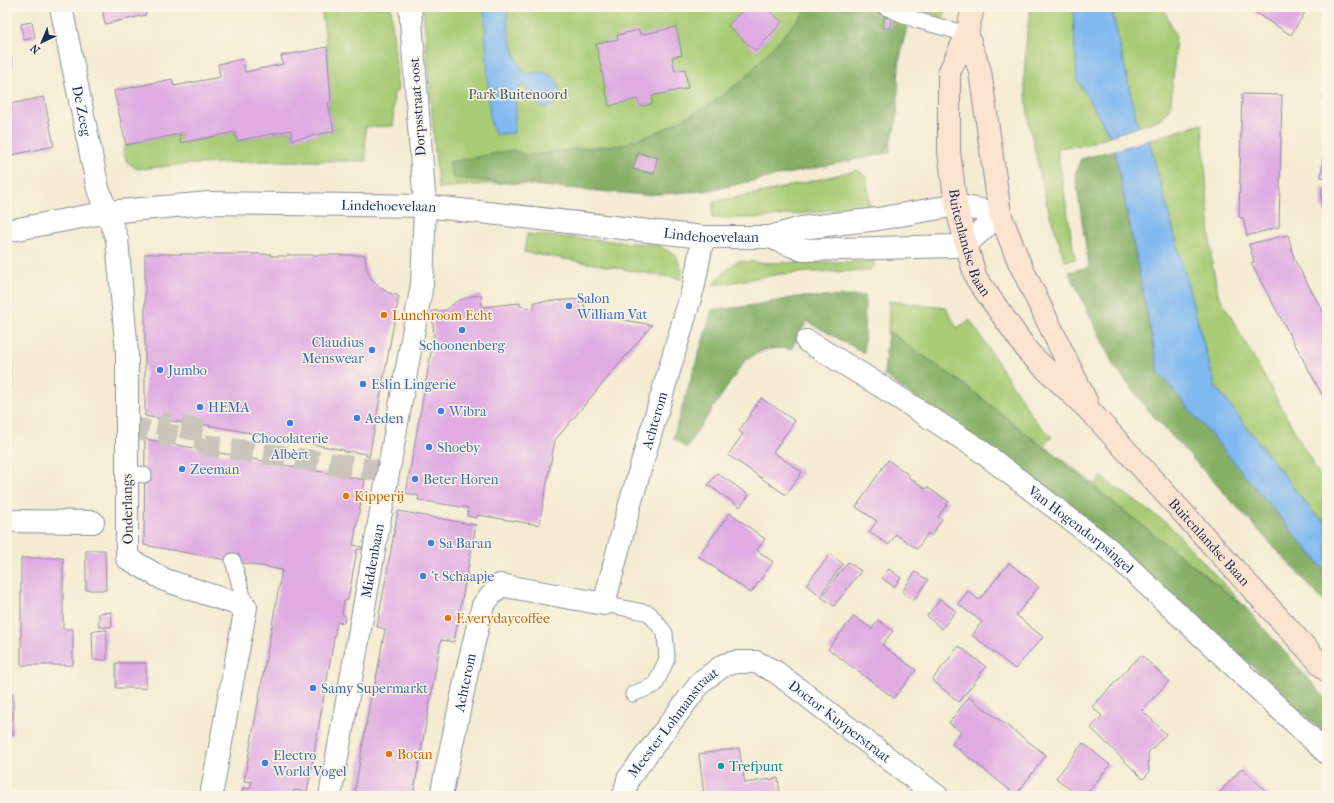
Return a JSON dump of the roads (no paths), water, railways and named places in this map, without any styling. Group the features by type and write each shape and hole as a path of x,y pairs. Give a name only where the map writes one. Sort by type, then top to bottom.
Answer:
{"street":[{"name":"De Zeeg","path":"61,7 98,189 108,212"},
{"name":"Dorpsstraat-oost","path":"410,7 425,206"},
{"name":"Buitenlandse Baan","path":"973,7 967,34 949,73 949,152 956,205 976,278 1029,353 1092,413 1327,671"},
{"name":"Buitenlandse Baan","path":"967,34 980,71 1000,214 1019,262 1092,413"},
{"name":"Lindehoevelaan","path":"7,231 108,212 209,203 425,206 703,237 770,237 801,228 878,219 956,205 1000,214"},
{"name":"Middenbaan","path":"330,796 422,284 425,241 425,206"},
{"name":"Onderlangs","path":"108,212 117,239 135,473 127,558 165,580 246,607"},
{"path":"966,244 1000,214"},
{"name":"Achterom","path":"441,796 470,658 483,605 500,585 604,604 630,504 694,285 703,237"},
{"name":"Lindehoevelaan","path":"770,237 803,250 966,244"},
{"name":"Van Hogendorpsingel","path":"807,341 977,448 1110,550 1327,753"},
{"path":"7,520 93,522"},
{"path":"211,796 246,607"},
{"name":"Meester Lohmanstraat","path":"624,796 628,779 702,681 724,665 736,662"},
{"name":"Doctor Kuyperstraat","path":"736,662 756,662 776,672 937,796"}],"lane":[{"path":"885,7 916,20 967,34"},
{"path":"233,561 246,607"},
{"name":"Achterom","path":"604,604 648,612 665,633 667,659 655,685 633,694"}],"water":[{"path":"484,7 509,7 508,22 511,42 522,69 526,74 543,72 553,77 559,90 556,103 551,107 544,108 534,102 524,85 520,87 517,91 514,133 495,134 490,121"},
{"path":"1073,7 1111,7 1138,127 1110,136 1077,79"},
{"path":"1149,140 1215,386 1313,513 1327,523 1327,573 1159,373 1115,150"}],"tunnel":[{"path":"127,426 166,436 168,424 207,432 205,445 388,472"}],"place":[{"name":"Salon William Vat","path":"569,306"},
{"name":"Lunchroom Echt","path":"384,315"},
{"name":"Schoonenberg","path":"462,330"},
{"name":"Claudius Menswear","path":"372,350"},
{"name":"Jumbo","path":"160,370"},
{"name":"Eslin Lingerie","path":"363,384"},
{"name":"HEMA","path":"200,407"},
{"name":"Wibra","path":"441,411"},
{"name":"Aeden","path":"357,418"},
{"name":"Chocolaterie Albèrt","path":"290,423"},
{"name":"Shoeby","path":"429,447"},
{"name":"Zeeman","path":"182,469"},
{"name":"Beter Horen","path":"415,479"},
{"name":"Kipperij","path":"346,496"},
{"name":"Sa Baran","path":"431,543"},
{"name":"'t Schaapje","path":"423,576"},
{"name":"E.verydaycoffee","path":"448,618"},
{"name":"Samy Supermarkt","path":"313,688"},
{"name":"Botan","path":"389,754"},
{"name":"Electro World Vogel","path":"265,763"},
{"name":"Trefpunt","path":"721,766"}],"park label":[{"name":"Park Buitenoord","path":"518,94"}]}
